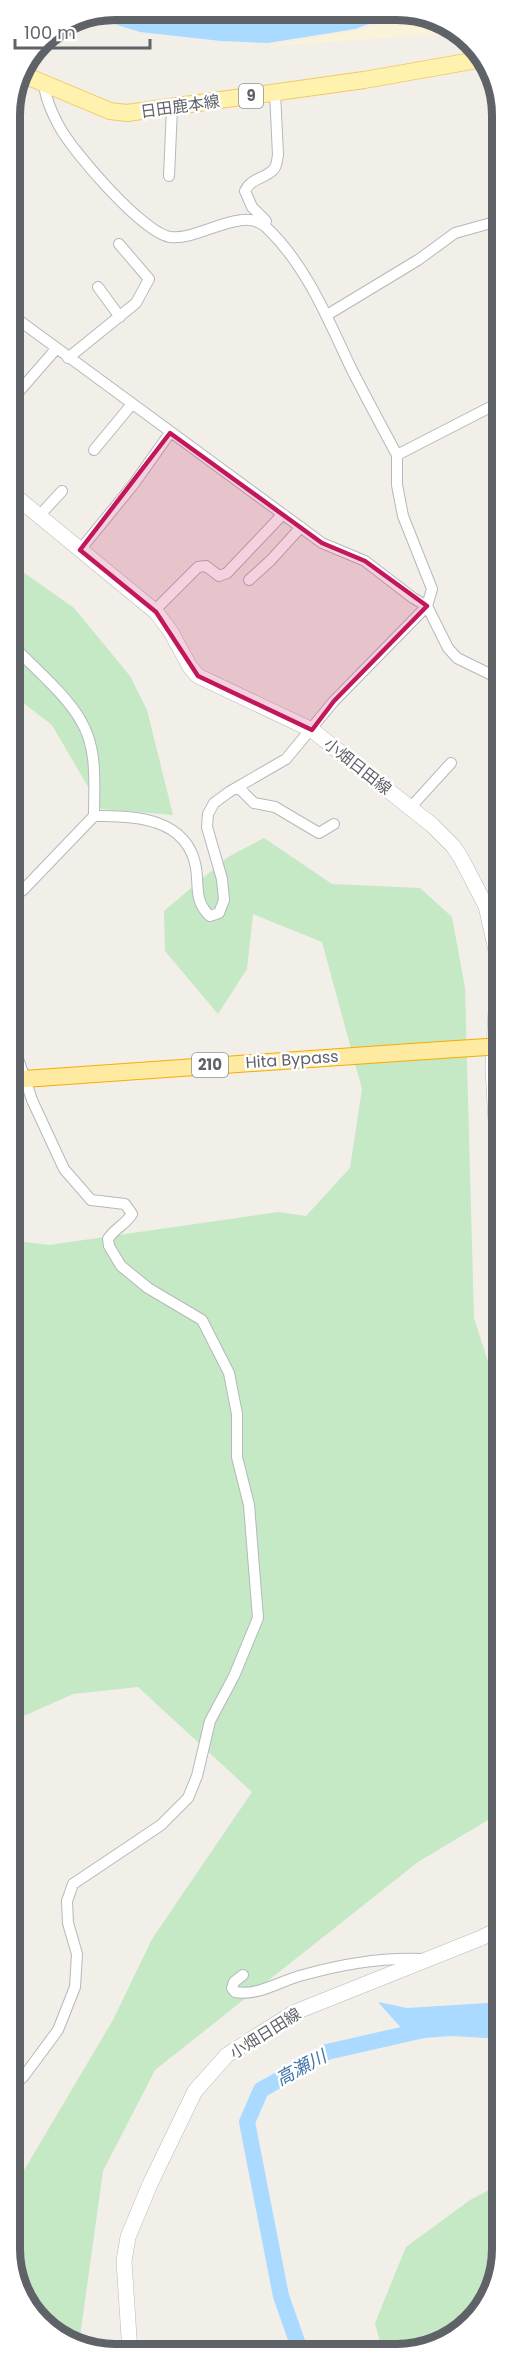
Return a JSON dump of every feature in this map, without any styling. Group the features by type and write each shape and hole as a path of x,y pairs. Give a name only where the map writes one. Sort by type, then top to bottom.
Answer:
{"highway":[{"name":"Hita Bypass","path":"20,1079 492,1047"}],"main road":[{"name":"日田鹿本線","path":"28,76 110,111 143,112 364,80 475,60"},
{"name":"小畑日田線","path":"20,500 154,611 171,632 183,657 198,676 312,730 432,825 453,846 486,906 492,927"},
{"name":"小畑日田線","path":"129,2344 124,2272 128,2237 150,2184 195,2091 227,2055 293,2013 492,1932"}],"street":[{"path":"44,83 45,93 65,135 96,174 129,209 154,230 171,237 253,219 264,226 299,266 327,315 351,368 397,455 397,485 403,516 432,589 427,606 341,693 286,759 214,803 208,814 207,827 219,868 224,900 219,913 210,916 202,909 197,898 196,868 191,852 183,840 165,825 145,818 123,815 94,816"},
{"path":"275,92 278,155 276,165 273,170 252,181 245,191 252,207 268,222 291,256"},
{"path":"170,176 172,108"},
{"path":"327,315 418,260 455,233 492,223"},
{"path":"68,358 136,303 149,279 119,244"},
{"path":"98,287 120,317"},
{"path":"20,321 322,543 364,561 427,606 448,648 457,658 492,675"},
{"path":"20,390 56,349"},
{"path":"94,450 132,404"},
{"path":"397,455 492,406"},
{"path":"80,550 134,485 170,433"},
{"path":"39,516 62,491"},
{"path":"154,611 198,567 206,566 219,576 223,576 283,514"},
{"path":"249,580 301,527"},
{"path":"20,653 71,706 82,722 94,766 94,816 20,892"},
{"path":"410,808 451,763"},
{"path":"238,787 254,803 275,807 319,833 334,824"},
{"path":"486,906 492,904"},
{"path":"20,1082 32,1101 64,1169 75,1184 92,1200 125,1204 132,1215 124,1226 114,1230 108,1239 109,1246 121,1266 148,1288 202,1320 229,1373 237,1414 237,1457 249,1505 258,1618 234,1676 210,1721 197,1776 188,1798 161,1825 73,1884 67,1901 68,1923 77,1954 75,1987 58,2030 20,2080"},
{"path":"243,1976 234,1982 232,1988 235,1992 257,1992 298,1976 338,1965 402,1958 428,1959"}],"highlighted area":[{"path":"170,433 322,543 365,561 427,606 334,701 312,730 198,676 156,612 80,550"}],"green space":[{"path":"20,570 74,608 130,676 147,710 173,815 101,809 52,725 20,700"},
{"path":"264,838 332,884 420,888 452,917 465,988 474,1318 492,1374 492,1818 418,1862 155,2070 103,2171 80,2337 57,2324 43,2311 29,2291 20,2261 20,2177 113,2020 152,1939 252,1792 138,1687 73,1694 20,1718 20,1241 49,1245 278,1212 306,1216 350,1168 362,1089 322,942 253,914 247,969 218,1014 165,951 164,911 228,857"},
{"path":"492,2189 492,2255 489,2273 480,2296 469,2311 445,2331 410,2343 381,2344 375,2323 406,2247 470,2200"}],"sand":[{"path":"417,21 447,34 269,46 364,29 386,22"}],"water":[{"path":"102,20 379,20 355,29 268,43 221,41 140,32 114,24 81,26"},
{"path":"378,2002 407,2008 492,2003 492,2038 451,2036 411,2039"}],"waterway":[{"name":"高瀬川","path":"298,2344 281,2296 247,2122 261,2090 327,2052 428,2029"}]}
